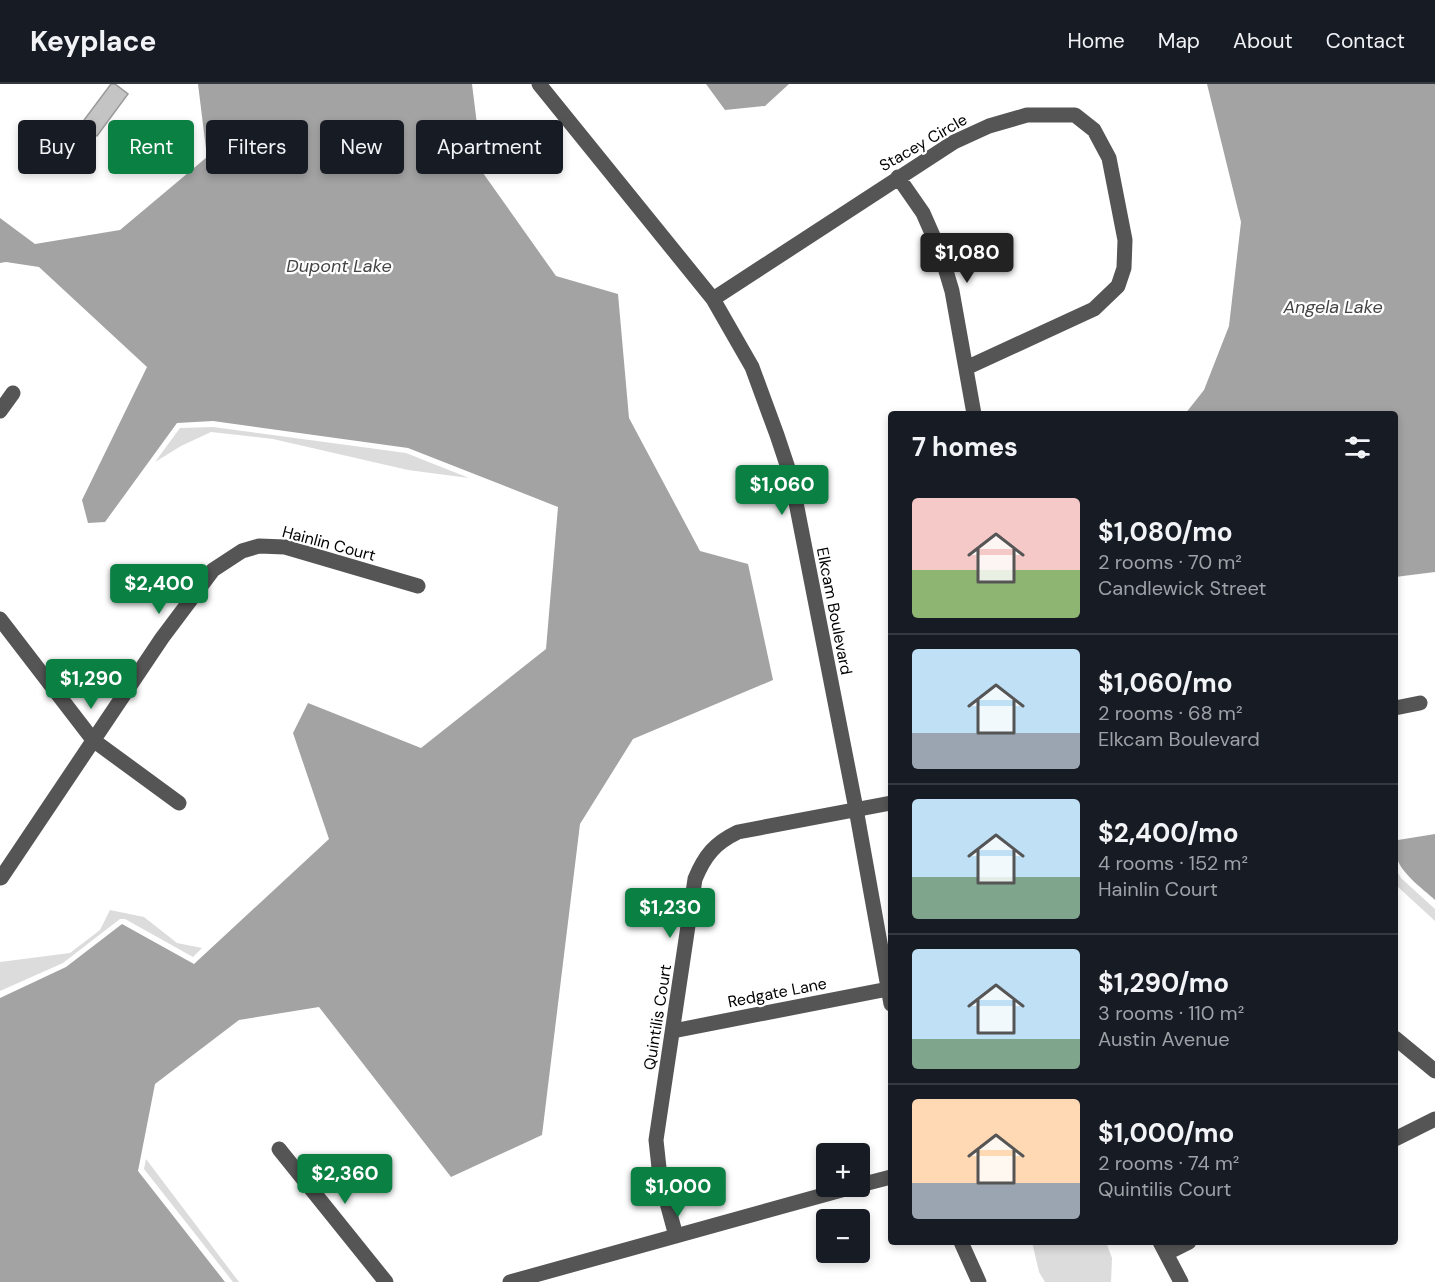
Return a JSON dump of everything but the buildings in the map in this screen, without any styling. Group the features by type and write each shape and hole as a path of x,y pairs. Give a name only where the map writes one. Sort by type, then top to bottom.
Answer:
{"street":[{"name":"Elkcam Boulevard","path":"539,84 713,299 752,367 791,477 888,986"},
{"name":"Stacey Circle","path":"713,299 954,142 988,126 1028,116 1075,115 1094,130 1109,158 1125,240 1124,267 1118,286 1094,309 966,368"},
{"path":"898,177 923,213 942,254 952,291 973,411"},
{"path":"0,411 13,393"},
{"name":"Hainlin Court","path":"1,878 162,638 213,570 242,550 259,546 285,547 418,586"},
{"path":"0,620 93,740 179,803"},
{"path":"1398,707 1420,703"},
{"name":"Quintilis Court","path":"676,1236 660,1177 656,1140 695,879 703,860 723,839 738,832 888,803"},
{"name":"Redgate Lane","path":"673,1031 888,997"},
{"path":"1398,1040 1435,1071"},
{"path":"1398,1138 1435,1119"},
{"path":"279,1149 386,1282"},
{"path":"870,1183 888,1178"},
{"path":"510,1282 818,1197"},
{"path":"962,1245 979,1282"},
{"path":"1163,1248 1182,1282"}],"shaded area":[{"path":"213,427 406,453 469,478 408,470 273,439 211,432 181,446 155,462 180,428"},
{"path":"1398,873 1435,909 1435,921 1398,887"},
{"path":"110,910 144,917 177,943 202,948 193,957 125,919 120,919 63,963 0,991 0,962 70,953 100,930"},
{"path":"146,1159 239,1282 233,1282 144,1169"},
{"path":"1033,1245 1107,1245 1112,1258 1111,1282 1045,1282 1039,1272"}],"water":[{"name":"Dupont Lake","path":"198,84 472,84 476,120 416,120 416,174 484,174 556,276 618,294 629,418 700,551 748,564 773,680 633,739 580,824 542,1135 451,1177 319,1007 239,1020 155,1084 138,1171 225,1282 0,1282 0,998 66,967 122,924 194,964 329,839 293,733 308,703 421,748 546,649 558,507 408,448 213,421 177,423 105,522 88,523 82,500 147,367 39,267 0,263 0,218 35,244 120,230 187,174 194,174 194,168 206,158 206,174 308,174 308,120 206,120 206,149"},
{"path":"706,84 789,84 765,106 725,110"},
{"name":"Angela Lake","path":"1207,84 1435,84 1435,572 1398,577 1398,411 1187,411 1204,390 1229,326 1241,222"},
{"path":"1435,834 1435,900 1400,866 1398,840"}]}
